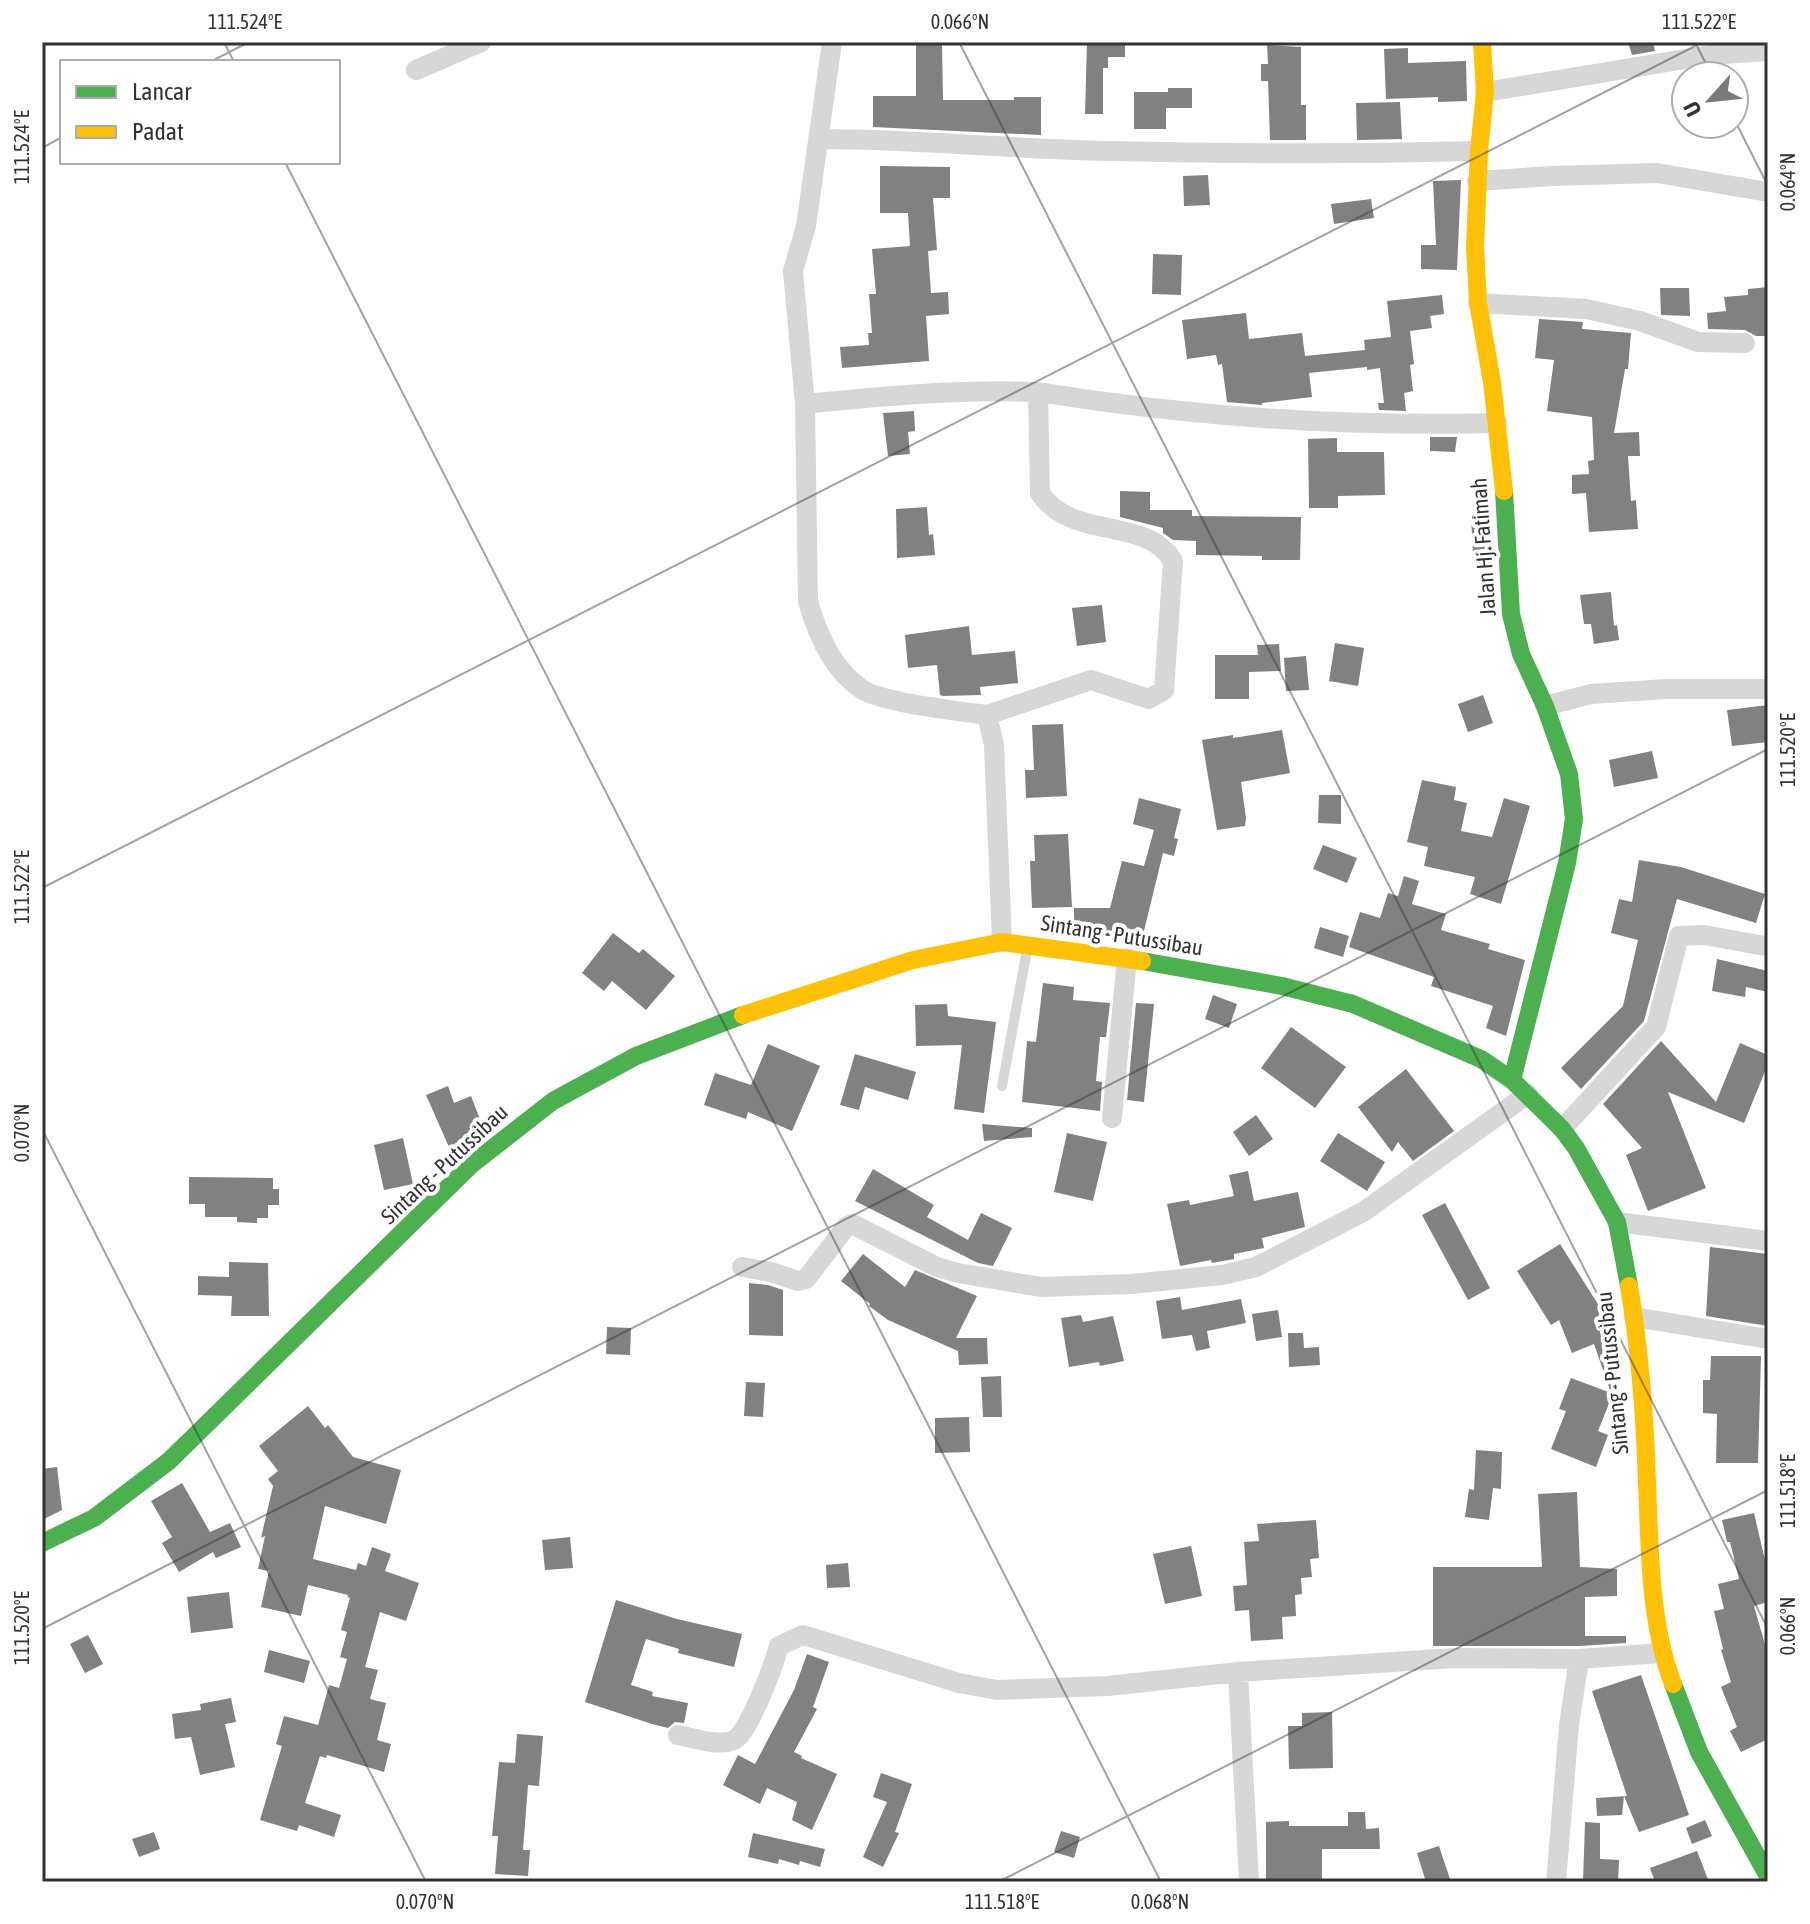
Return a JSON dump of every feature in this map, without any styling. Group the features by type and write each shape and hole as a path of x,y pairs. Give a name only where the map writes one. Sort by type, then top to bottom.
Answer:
{"main road":[{"name":"Jalan Hj. Fatimah","path":"1482,42 1485,92 1475,247 1478,303 1497,423 1507,516 1511,614 1521,654 1545,706 1569,774 1574,819 1567,863 1512,1080"},
{"name":"Sintang - Putussibau","path":"42,1543 94,1518 169,1461 471,1165 553,1101 636,1056 704,1028 873,971 1002,942 1127,958 1282,986 1353,1004 1481,1059 1512,1080 1562,1129 1617,1222 1634,1317 1646,1448 1651,1572 1661,1653 1699,1752 1768,1876"}],"street":[{"path":"416,70 481,42"},
{"path":"832,42 806,226 793,271 805,404 808,601 816,630 831,658 864,690 882,697 987,715 1091,680 1149,699 1164,690 1173,561 1167,550 1149,539 1074,521 1048,505 1040,493 1038,392"},
{"path":"1485,92 1710,55 1768,51"},
{"path":"819,139 906,139 1106,151 1371,154 1479,151"},
{"path":"1477,181 1657,173 1768,192"},
{"path":"1478,303 1586,309 1640,321 1698,342 1745,343"},
{"path":"805,404 917,392 1038,392 1189,414 1379,424 1497,423"},
{"path":"1545,706 1591,694 1666,689 1768,689"},
{"path":"987,715 994,745 1002,942"},
{"path":"1562,1129 1656,1027 1679,936 1704,935 1765,946"},
{"path":"1112,1118 1127,958"},
{"path":"742,1267 798,1281 806,1279 846,1227 852,1224 937,1267 1041,1287 1131,1284 1222,1275 1256,1267 1363,1212 1528,1094"},
{"path":"1617,1222 1767,1237"},
{"path":"1634,1317 1768,1339"},
{"path":"678,1735 732,1742 742,1734 779,1646 803,1635 959,1683 997,1690 1108,1686 1238,1672 1455,1658 1579,1659 1661,1653"},
{"path":"1556,1882 1569,1725 1579,1659"},
{"path":"1238,1672 1249,1882"}],"lane":[{"path":"1002,1086 1028,944"}],"building":[{"path":"916,42 942,42 943,100 1041,97 1041,135 873,127 873,96 916,96"},
{"path":"1087,42 1125,42 1125,57 1108,57 1108,68 1103,68 1103,114 1085,114"},
{"path":"1628,42 1653,42 1655,51 1632,55"},
{"path":"1267,45 1301,47 1301,105 1306,105 1306,140 1270,140 1268,81 1261,81 1261,64 1268,64"},
{"path":"1408,48 1408,63 1466,61 1467,101 1438,102 1438,97 1386,99 1384,49"},
{"path":"1168,88 1192,88 1192,108 1166,108 1166,129 1134,129 1134,92 1168,92"},
{"path":"1400,102 1402,139 1357,140 1356,103"},
{"path":"880,166 950,167 950,198 933,198 937,250 928,251 931,293 948,292 949,314 926,316 929,361 842,368 840,347 869,345 868,333 872,333 869,294 876,294 872,249 910,246 908,213 880,213"},
{"path":"1208,175 1210,205 1184,206 1183,176"},
{"path":"1461,180 1457,270 1421,269 1421,245 1436,245 1433,181"},
{"path":"1371,199 1374,218 1334,224 1331,204"},
{"path":"1153,254 1182,255 1181,295 1152,294"},
{"path":"1768,287 1768,336 1756,336 1745,330 1708,329 1707,313 1726,311 1724,297 1748,295 1748,289"},
{"path":"1660,288 1689,288 1690,316 1661,315"},
{"path":"1442,295 1444,314 1430,316 1432,328 1410,331 1413,391 1404,393 1406,411 1379,410 1378,403 1384,403 1380,368 1309,373 1312,397 1262,405 1227,402 1222,364 1218,365 1216,355 1187,359 1182,320 1246,313 1249,339 1302,333 1305,356 1365,350 1364,340 1391,337 1387,301"},
{"path":"1539,319 1583,322 1582,329 1631,333 1628,369 1625,369 1614,433 1639,432 1640,456 1628,456 1631,501 1636,500 1638,529 1589,532 1586,493 1572,494 1572,475 1589,474 1588,461 1594,460 1592,417 1547,411 1554,360 1535,358"},
{"path":"914,411 915,431 908,432 910,454 888,456 883,413"},
{"path":"1430,437 1457,437 1455,452 1430,451"},
{"path":"1337,438 1337,452 1384,452 1385,495 1338,496 1338,508 1309,508 1308,439"},
{"path":"1120,491 1150,492 1150,510 1192,510 1192,516 1301,517 1300,560 1196,555 1196,541 1173,540 1163,533 1163,528 1120,517"},
{"path":"927,507 929,535 933,534 935,555 897,558 896,509"},
{"path":"1490,513 1492,554 1473,554 1471,515"},
{"path":"1611,592 1614,626 1617,625 1619,640 1594,644 1591,624 1584,624 1580,595"},
{"path":"1102,605 1106,642 1077,646 1072,608"},
{"path":"969,626 972,655 1015,651 1018,683 980,687 981,695 943,696 940,695 937,665 908,668 905,635"},
{"path":"1335,643 1364,648 1358,686 1329,681"},
{"path":"1279,644 1281,671 1249,672 1249,699 1215,699 1215,655 1258,655 1257,645"},
{"path":"1306,656 1309,690 1286,691 1284,658"},
{"path":"1483,695 1493,723 1468,732 1458,704"},
{"path":"1768,705 1768,742 1732,746 1727,710"},
{"path":"1063,724 1067,796 1026,798 1025,770 1034,770 1032,725"},
{"path":"1282,730 1290,773 1241,782 1245,826 1217,830 1202,740"},
{"path":"1652,751 1658,778 1614,787 1609,760"},
{"path":"1422,780 1456,787 1454,800 1467,803 1461,831 1492,837 1504,798 1530,806 1501,904 1470,894 1475,877 1424,866 1428,847 1407,842"},
{"path":"1319,795 1341,795 1341,824 1318,823"},
{"path":"1139,798 1181,809 1174,838 1178,839 1174,856 1163,853 1142,939 1074,930 1074,908 1110,908 1122,861 1144,866 1154,830 1133,824"},
{"path":"1068,834 1072,907 1032,908 1030,861 1035,861 1034,835"},
{"path":"1323,845 1357,858 1347,883 1313,869"},
{"path":"1639,860 1681,867 1765,894 1756,923 1677,899 1644,1021 1581,1089 1561,1068 1623,1006 1638,940 1611,933 1619,899 1632,902"},
{"path":"1404,876 1419,881 1412,904 1446,914 1441,930 1490,944 1488,949 1525,960 1506,1036 1486,1028 1493,1006 1431,986 1434,977 1349,947 1360,912 1380,918 1388,893 1398,896"},
{"path":"1320,927 1349,936 1343,957 1314,948"},
{"path":"613,933 639,953 643,949 675,976 646,1010 612,981 604,991 582,973"},
{"path":"1717,959 1768,971 1768,992 1746,987 1745,997 1712,991"},
{"path":"1043,983 1074,987 1073,1000 1110,1003 1106,1037 1100,1037 1096,1081 1102,1082 1100,1111 1022,1102 1027,1041 1036,1042"},
{"path":"1213,995 1237,1004 1229,1028 1205,1019"},
{"path":"1136,1003 1154,1004 1144,1102 1127,1100"},
{"path":"947,1004 948,1016 996,1022 984,1113 954,1109 962,1045 916,1046 915,1005"},
{"path":"1291,1027 1346,1067 1315,1108 1261,1068"},
{"path":"1661,1041 1716,1102 1740,1043 1768,1055 1768,1064 1744,1123 1668,1092 1706,1188 1648,1211 1626,1155 1642,1148 1603,1104"},
{"path":"768,1044 820,1066 792,1131 748,1112 746,1119 704,1105 715,1073 751,1085"},
{"path":"855,1054 916,1072 908,1100 865,1087 859,1110 840,1105"},
{"path":"1406,1069 1454,1131 1413,1161 1398,1142 1392,1152 1358,1107"},
{"path":"448,1086 454,1103 471,1096 481,1122 503,1114 452,1154 426,1095"},
{"path":"1256,1115 1273,1139 1249,1156 1233,1132"},
{"path":"982,1124 1032,1128 1032,1137 984,1141"},
{"path":"1067,1133 1107,1142 1093,1201 1054,1192"},
{"path":"1338,1133 1385,1162 1367,1191 1320,1161"},
{"path":"403,1138 413,1184 384,1190 374,1145"},
{"path":"873,1169 934,1205 927,1217 968,1240 981,1213 1012,1228 993,1266 978,1263 855,1201"},
{"path":"1248,1171 1254,1201 1298,1192 1305,1227 1262,1238 1264,1248 1234,1254 1234,1259 1180,1266 1167,1204 1189,1200 1190,1205 1234,1196 1229,1175"},
{"path":"189,1177 273,1178 273,1189 279,1189 279,1205 268,1205 268,1218 257,1218 257,1223 237,1222 237,1217 205,1217 205,1204 189,1204"},
{"path":"1445,1203 1490,1288 1468,1300 1422,1215"},
{"path":"1560,1244 1601,1309 1611,1305 1619,1379 1598,1431 1608,1435 1596,1467 1551,1449 1566,1411 1559,1409 1571,1378 1611,1393 1594,1344 1572,1353 1559,1320 1551,1325 1517,1271"},
{"path":"1710,1247 1768,1254 1768,1326 1706,1316"},
{"path":"863,1254 905,1287 915,1270 977,1296 956,1338 987,1338 988,1364 959,1365 958,1351 888,1320 869,1306 841,1281"},
{"path":"229,1262 268,1263 269,1316 231,1316 232,1296 198,1295 198,1276 229,1277"},
{"path":"749,1283 783,1290 783,1336 749,1335"},
{"path":"1180,1297 1182,1310 1241,1299 1246,1323 1207,1331 1210,1348 1196,1351 1192,1335 1162,1339 1156,1301"},
{"path":"1278,1310 1282,1337 1256,1341 1252,1314"},
{"path":"1081,1315 1083,1322 1113,1316 1124,1361 1069,1367 1061,1318"},
{"path":"607,1327 631,1328 630,1355 606,1354"},
{"path":"1288,1333 1303,1333 1304,1348 1319,1347 1320,1365 1289,1367"},
{"path":"1711,1356 1761,1356 1758,1463 1716,1463 1717,1414 1703,1413 1703,1380 1710,1380"},
{"path":"1001,1376 1002,1417 983,1417 981,1377"},
{"path":"746,1382 765,1383 763,1417 744,1416"},
{"path":"308,1406 325,1428 328,1425 353,1457 401,1470 386,1524 325,1506 313,1559 356,1570 358,1563 366,1566 372,1547 391,1554 385,1571 419,1583 406,1621 380,1612 365,1667 378,1670 370,1699 386,1703 377,1740 391,1744 384,1772 327,1755 326,1758 320,1756 305,1803 341,1815 334,1837 299,1825 297,1831 260,1820 282,1746 276,1744 284,1716 318,1725 329,1685 339,1688 347,1659 340,1657 347,1632 341,1630 350,1598 348,1595 308,1585 301,1616 261,1607 269,1571 258,1569 265,1536 261,1538 273,1486 268,1479 278,1471 259,1446"},
{"path":"969,1417 970,1452 935,1453 935,1418"},
{"path":"1476,1450 1502,1452 1501,1489 1493,1488 1489,1520 1465,1517 1469,1489 1474,1490"},
{"path":"57,1467 62,1510 42,1520 42,1469"},
{"path":"182,1483 210,1532 230,1523 241,1547 216,1558 213,1552 179,1572 162,1543 172,1537 151,1501"},
{"path":"1577,1492 1580,1567 1617,1569 1617,1596 1585,1597 1585,1636 1626,1636 1626,1643 1433,1646 1433,1567 1542,1567 1538,1494"},
{"path":"1754,1513 1768,1573 1768,1602 1754,1606 1768,1655 1768,1739 1741,1752 1730,1731 1737,1727 1721,1687 1731,1682 1714,1611 1724,1609 1718,1584 1739,1579 1722,1520"},
{"path":"1316,1520 1319,1558 1310,1559 1312,1577 1301,1578 1302,1594 1295,1595 1296,1616 1282,1617 1283,1639 1251,1641 1249,1610 1235,1611 1233,1586 1247,1585 1244,1542 1259,1541 1257,1524"},
{"path":"570,1537 573,1568 545,1570 542,1540"},
{"path":"1191,1546 1202,1596 1165,1604 1153,1554"},
{"path":"848,1563 850,1587 827,1588 826,1565"},
{"path":"229,1592 233,1628 191,1633 187,1597"},
{"path":"616,1600 677,1619 742,1634 734,1667 678,1653 679,1649 646,1639 631,1685 653,1692 652,1696 688,1703 684,1723 675,1722 668,1728 585,1702"},
{"path":"88,1635 103,1664 85,1673 70,1644"},
{"path":"269,1650 310,1661 304,1683 264,1672"},
{"path":"807,1654 829,1662 813,1707 817,1709 794,1752 837,1774 812,1830 792,1820 797,1802 767,1788 760,1804 723,1785 738,1755 755,1764 794,1690"},
{"path":"1641,1675 1689,1815 1639,1832 1624,1796 1627,1796 1592,1691"},
{"path":"231,1698 236,1722 225,1724 235,1767 200,1775 191,1737 175,1739 172,1714 201,1710 200,1704"},
{"path":"1332,1712 1333,1768 1289,1769 1288,1726 1302,1726 1302,1713"},
{"path":"517,1734 543,1736 539,1786 528,1785 523,1850 530,1850 528,1876 495,1874 498,1836 492,1836 499,1762 515,1763"},
{"path":"881,1773 912,1784 895,1832 899,1833 883,1867 863,1857 887,1802 873,1797"},
{"path":"1624,1796 1622,1815 1597,1816 1596,1798"},
{"path":"1348,1812 1365,1812 1366,1829 1379,1828 1380,1849 1322,1849 1322,1882 1266,1882 1266,1822 1289,1821 1289,1826 1348,1826"},
{"path":"1705,1820 1712,1836 1692,1844 1686,1828"},
{"path":"1585,1822 1600,1823 1600,1859 1619,1860 1618,1882 1583,1882"},
{"path":"1061,1831 1080,1837 1074,1858 1054,1852"},
{"path":"154,1832 160,1849 139,1857 132,1839"},
{"path":"753,1833 825,1849 820,1867 800,1861 799,1865 779,1859 778,1864 748,1857"},
{"path":"1439,1846 1451,1882 1426,1882 1417,1853"},
{"path":"1697,1851 1709,1882 1655,1882 1650,1868"}],"traffic: fast":[{"path":"1504,491 1511,614 1521,654 1545,706 1569,774 1574,819 1567,863 1512,1080"},
{"path":"1142,961 1282,986 1353,1004 1481,1059 1512,1080 1562,1129 1576,1148 1617,1222 1629,1286"},
{"path":"42,1543 94,1518 169,1461 471,1165 553,1101 636,1056 743,1015"},
{"path":"1673,1684 1699,1752 1768,1876"}],"traffic: slow":[{"path":"1482,42 1485,92 1475,247 1478,303 1492,382 1504,491"},
{"path":"743,1015 913,960 1002,942 1142,961"},
{"path":"1629,1286 1643,1409 1652,1585 1659,1635 1673,1684"}]}
